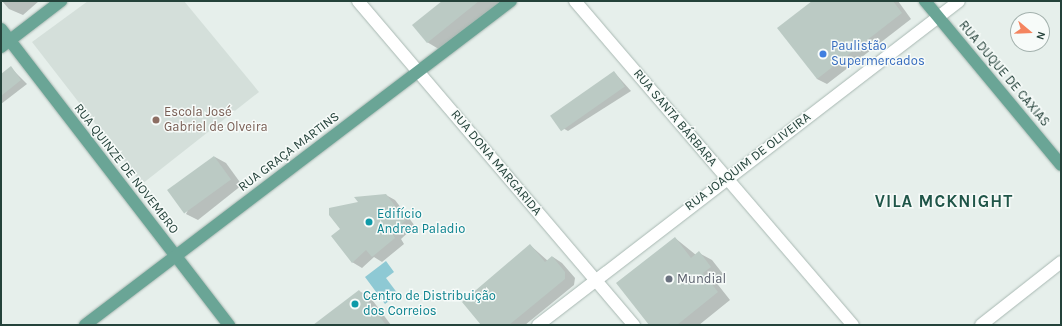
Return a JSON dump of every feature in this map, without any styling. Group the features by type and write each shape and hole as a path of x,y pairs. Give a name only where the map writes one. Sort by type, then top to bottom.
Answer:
{"main road":[{"path":"5,44 61,1"},
{"name":"RUA GRAÇA MARTINS","path":"84,325 511,1"},
{"name":"RUA DUQUE DE CAXIAS","path":"925,1 1061,165"},
{"name":"RUA QUINZE DE NOVEMBRO","path":"1,29 5,44 175,255 229,325"}],"street":[{"name":"RUA DONA MARGARIDA","path":"358,1 420,71 634,325"},
{"name":"RUA SANTA BÁRBARA","path":"575,1 853,325"},
{"name":"RUA JOAQUIM DE OLIVEIRA","path":"538,325 726,178 959,1"},
{"path":"981,325 1061,262"}],"shaded area":[{"name":"Escola José Gabriel de Olveira","path":"88,1 184,1 259,92 142,184 32,42"}],"water":[{"path":"386,261 394,272 386,278 398,294 385,304 365,277"}],"building":[{"path":"442,1 479,1 427,43 412,25"},
{"name":"Paulistão Supermercados","path":"812,1 893,1 902,13 817,79 777,28"},
{"path":"11,66 21,80 1,96 1,74"},
{"path":"614,71 625,87 561,131 550,116"},
{"path":"214,156 231,179 184,214 167,190"},
{"name":"Edifício Andrea Paladio","path":"386,194 406,220 392,233 395,238 372,257 366,250 352,263 331,236 340,229 329,215 329,208 358,202 354,197"},
{"name":"Mundial","path":"675,237 691,258 699,251 711,267 703,273 718,292 677,325 649,325 616,283"},
{"path":"530,244 545,262 552,256 565,272 565,279 509,325 481,325 462,302"},
{"name":"Centro de Distribuição dos Correios","path":"359,290 386,325 313,325"}],"place":[{"name":"Paulistão Supermercados","path":"823,54"},
{"name":"Escola José Gabriel de Olveira","path":"156,120"},
{"name":"Edifício Andrea Paladio","path":"369,222"},
{"name":"Mundial","path":"669,279"},
{"name":"Centro de Distribuição dos Correios","path":"355,304"}],"district":[{"name":"VILA MCKNIGHT","path":"944,202"}]}
